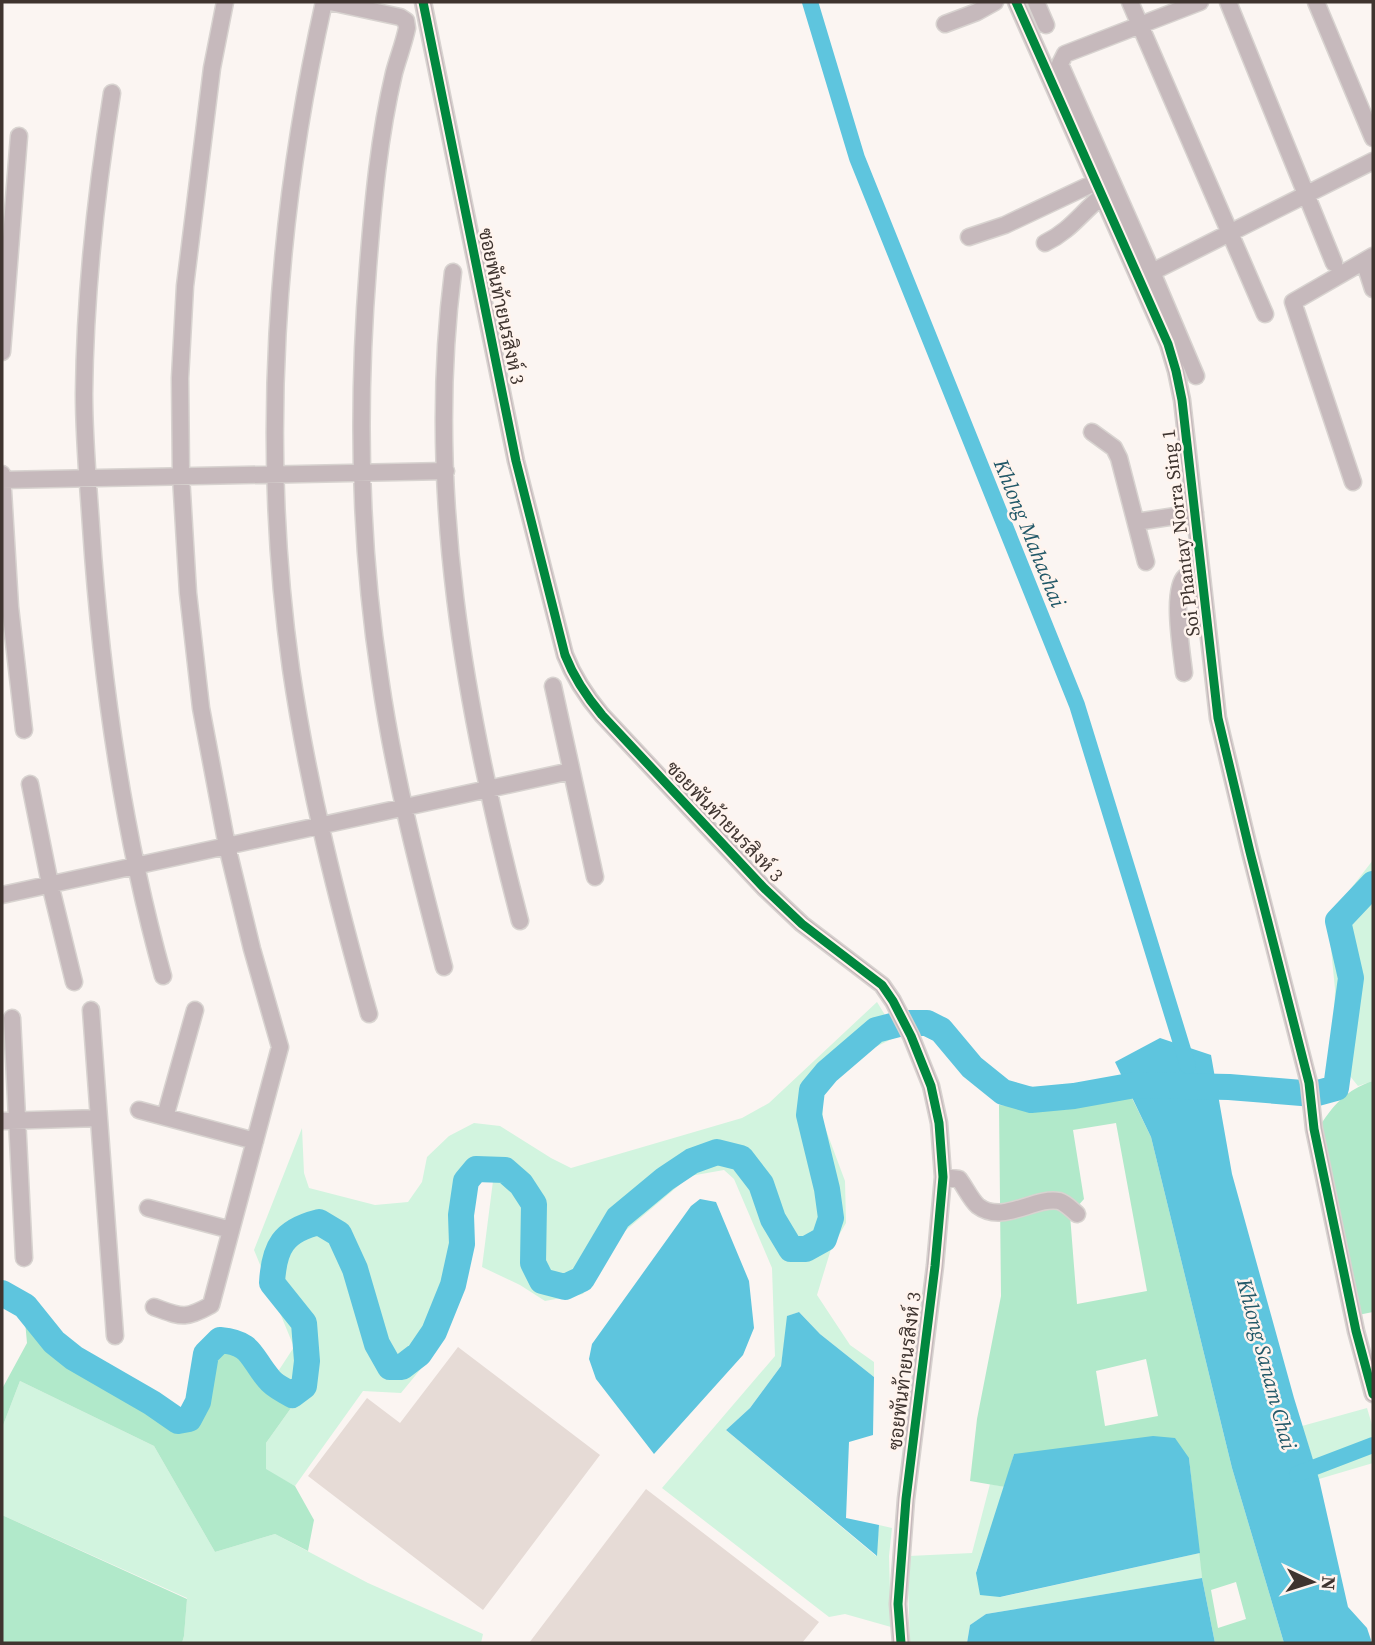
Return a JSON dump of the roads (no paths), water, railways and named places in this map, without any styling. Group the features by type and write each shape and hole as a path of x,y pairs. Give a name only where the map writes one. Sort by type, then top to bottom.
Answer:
{"street":[{"path":"154,1307 183,1317 211,1305 280,1047 227,846 201,708 188,593 181,477 180,379 185,286 212,68 225,2"},
{"path":"324,2 303,104 289,195 276,375 276,475 291,668 320,826 369,1014"},
{"path":"330,2 400,17 406,21 407,28 394,73 370,231 362,355 361,473 364,536 379,678 404,807 444,967"},
{"name":"ซอยพันท้ายนรสิงห์ 3","path":"422,2 516,461 565,655 573,674 582,691 601,715 764,888 802,925 882,985 911,1036 931,1086 939,1123 943,1177 935,1266 906,1499 898,1604 901,1643"},
{"path":"945,24 995,2"},
{"name":"Soi Phantay Norra Sing 1","path":"1016,2 1168,344 1176,371 1218,718 1309,1083 1314,1129 1356,1331 1373,1394"},
{"path":"1036,2 1046,25"},
{"path":"1130,2 1265,314"},
{"path":"1196,376 1060,64 1065,54 1199,2"},
{"path":"1228,2 1334,263"},
{"path":"1316,2 1373,138"},
{"path":"112,93 97,199 87,310 84,402 88,478 101,649 119,778 135,866 163,976"},
{"path":"2,352 6,238 19,136"},
{"path":"1152,272 1373,161"},
{"path":"970,237 1099,189"},
{"path":"1045,243 1070,228 1099,189"},
{"path":"1353,482 1293,302 1369,259 1373,289"},
{"path":"453,272 444,401 446,471 458,627 487,790 520,922"},
{"path":"1092,432 1114,449 1119,458 1146,562"},
{"path":"2,480 446,471"},
{"path":"2,474 10,607 24,730"},
{"path":"1136,522 1195,513"},
{"path":"1184,673 1179,626 1180,585 1185,578 1200,569"},
{"path":"553,686 595,877"},
{"path":"2,895 571,771"},
{"path":"30,784 50,884 74,982"},
{"path":"91,1010 115,1336"},
{"path":"165,1117 195,1010"},
{"path":"12,1018 10,1121 24,1258"},
{"path":"139,1110 255,1141"},
{"path":"10,1121 99,1118"},
{"path":"943,1177 959,1179 977,1205 989,1211 1011,1211 1058,1201 1077,1214"},
{"path":"148,1208 231,1230"}],"water":[{"name":"Khlong Sanam Chai","path":"1160,1038 1211,1055 1232,1174 1319,1479 1348,1607 1367,1628 1372,1643 1284,1643 1232,1468 1151,1137 1115,1062"},
{"path":"700,1199 716,1202 749,1281 754,1328 743,1355 654,1454 596,1379 589,1359 592,1344 691,1206"},
{"path":"799,1312 820,1334 874,1377 873,1435 849,1442 846,1518 879,1525 877,1556 726,1430 750,1408 781,1366 787,1316"},
{"path":"1153,1436 1175,1438 1189,1458 1200,1553 1000,1597 980,1595 976,1573 1014,1454"},
{"path":"1202,1578 1215,1643 967,1643 970,1625 986,1614"}],"waterway":[{"name":"Khlong Mahachai","path":"810,2 857,158 1077,705 1188,1066"},
{"path":"2,1293 25,1306 54,1342 74,1358 178,1421 189,1419 198,1402 206,1354 220,1340 245,1348 271,1381 292,1395 304,1386 307,1361 304,1323 272,1283 273,1270 283,1242 297,1230 319,1222 339,1234 355,1269 377,1344 390,1367 402,1367 419,1354 434,1332 453,1285 462,1244 461,1215 466,1181 476,1169 505,1170 521,1184 534,1204 533,1263 542,1281 565,1287 582,1279 618,1218 665,1179 692,1161 717,1152 741,1158 761,1184 773,1219 791,1249 806,1249 824,1239 831,1218 827,1189 809,1115 812,1090 827,1072 876,1030 903,1023 927,1023 941,1030 972,1067 1003,1092 1031,1100 1074,1096 1135,1085 1229,1087 1314,1094 1336,1088 1351,978 1338,921 1373,884"},
{"path":"1297,1474 1373,1445"}]}
